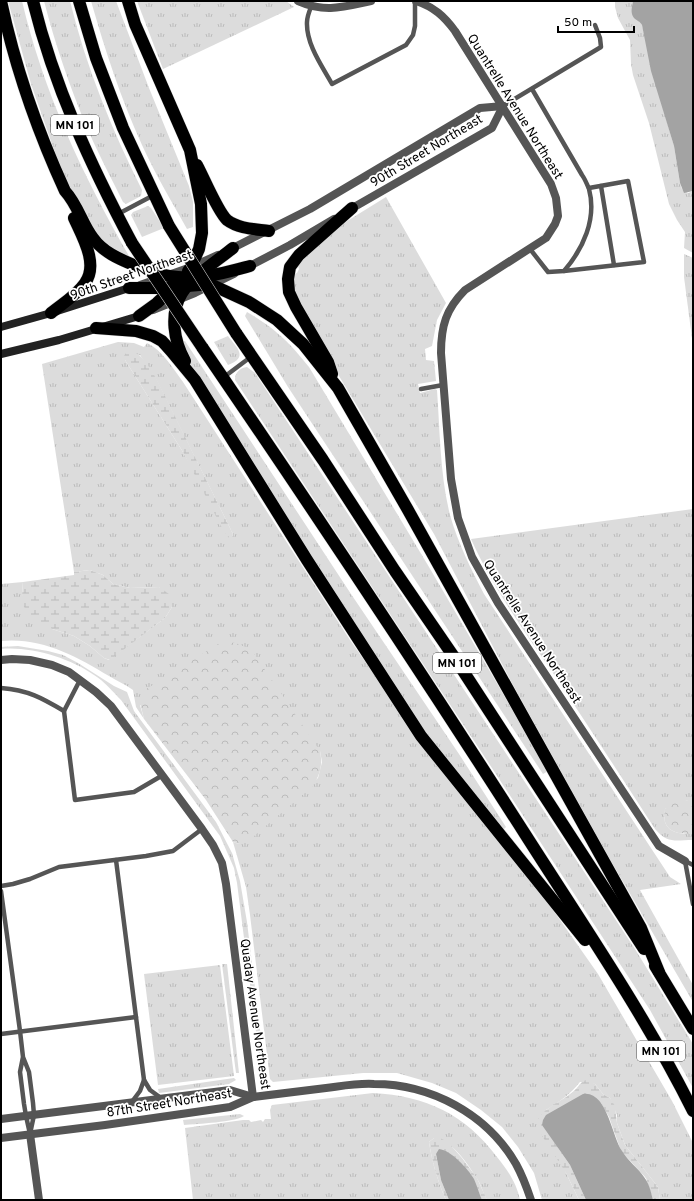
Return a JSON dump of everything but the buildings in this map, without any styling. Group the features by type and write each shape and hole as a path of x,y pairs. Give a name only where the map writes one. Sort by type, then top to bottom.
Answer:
{"highway":[{"name":"MN 101","path":"34,1 55,73 81,141 132,243 466,741 626,992 677,1080 693,1111"},
{"name":"MN 101","path":"79,1 96,58 122,128 169,226 236,332 454,657 659,972 693,1028"},
{"path":"128,1 136,24 190,150 217,206 227,220 246,229 269,231"},
{"path":"1,2 15,59 27,96 52,162 65,191 66,200 87,246 90,258 90,269 86,282 51,313"},
{"path":"190,150 201,204 202,233 199,249 176,309 175,324 177,342 182,356 195,380 307,560 421,736 626,992"},
{"path":"65,191 71,197 93,238 104,249 123,261 168,276 187,279 212,286 249,302 277,320 304,344 338,388 641,928 659,972"},
{"path":"338,388 328,362 289,292 288,279 290,267 299,255 352,208"},
{"path":"139,316 187,279 233,248"},
{"path":"129,288 162,288 187,279 225,273 250,266"},
{"path":"96,328 136,331 153,336 162,341 195,380"}],"main road":[{"name":"90th Street Northeast","path":"1,327 129,288"},
{"name":"90th Street Northeast","path":"1,354 59,340 139,316"}],"street":[{"path":"298,1 311,7 326,9 342,8 371,1"},
{"name":"Quantrelle Avenue Northeast","path":"415,1 427,5 437,11 446,19 455,31 551,184 558,207 556,224 546,238 465,290 456,299 451,307 443,326 441,338 443,385 451,479 462,532 472,557 498,603 659,846 685,861"},
{"name":"90th Street Northeast","path":"139,316 212,286 290,245 492,128 503,106"},
{"name":"90th Street Northeast","path":"233,248 269,231 317,205 480,108 503,106"},
{"name":"90th Street Northeast","path":"129,288 168,276"},
{"name":"Quaday Avenue Northeast","path":"1,660 12,658 24,660 52,665 69,672 112,706 202,829 222,863 226,884 253,1097 348,1085 399,1085 422,1090 444,1099 474,1116 492,1133 504,1146 516,1164 532,1200"},
{"name":"87th Street Northeast","path":"1,1119 230,1090 253,1097"},
{"name":"87th Street Northeast","path":"1,1138 230,1107 253,1097"},
{"path":"30,1134 39,1200"}],"lane":[{"path":"311,7 307,22 308,34 314,50 332,84 406,46 413,35 415,26 415,1"},
{"path":"503,106 601,47 600,38 595,25"},
{"path":"532,89 589,188 590,220 586,236 574,259 564,271"},
{"path":"530,249 548,272 644,262 628,181 589,188"},
{"path":"601,186 614,265"},
{"path":"117,215 154,195"},
{"path":"223,378 252,356"},
{"path":"421,388 443,385"},
{"path":"80,680 64,711 75,800 134,792 163,775"},
{"path":"1,688 12,689 38,696 64,711"},
{"path":"1,886 30,880 59,867 173,851 202,829"},
{"path":"116,860 144,1080 150,1090 162,1099"},
{"path":"685,861 693,865"},
{"path":"685,861 693,904"},
{"path":"1,891 20,1031 22,1057 20,1072 30,1115 30,1134"},
{"path":"1,1034 136,1017"},
{"path":"22,1057 29,1072 30,1134"},
{"path":"131,1103 140,1091 144,1080"}],"green space":[{"path":"8,1 22,1 41,68 66,132 80,164 129,256 123,256 104,246 84,216 59,164 31,84"},
{"path":"44,1 70,1 76,26 101,98 120,144 142,190 141,196 126,204 123,202 81,113 58,49"},
{"path":"91,1 116,1 149,88 189,186 193,202 193,227 187,229 142,145 114,74"},
{"path":"137,1 286,1 294,7 163,69"},
{"path":"615,1 633,1 632,7 635,18 641,22 642,25 674,146 680,183 682,189 688,193 693,191 693,253 684,248 685,232 669,204 649,123 633,75 630,40 618,18"},
{"path":"386,197 446,303 437,320 432,346 425,349 426,360 434,361 436,381 418,384 420,393 435,389 437,390 444,484 450,515 457,536 484,594 670,877 681,884 640,890 693,985 693,1002 608,856 513,685 434,534 330,361 295,296 292,283 294,274 297,273 299,269 298,266 300,262 344,223"},
{"path":"148,206 151,208 164,228 142,237 131,215 133,212"},
{"path":"684,254 693,258 693,346 684,277"},
{"path":"247,312 281,336 309,367 429,567 548,771 543,774 288,387 245,316"},
{"path":"228,336 237,348 240,355 238,359 228,365 214,342"},
{"path":"185,341 351,594 459,754 506,827 503,830 424,730 379,667 192,368 185,354 182,342"},
{"path":"118,342 134,343 144,347 147,343 158,350 167,360 183,382 350,640 407,721 539,890 598,974 672,1101 693,1143 693,1200 660,1200 658,1187 625,1145 617,1123 617,1115 610,1098 603,1094 595,1084 580,1082 564,1098 546,1110 566,1173 579,1200 542,1200 534,1173 518,1147 502,1127 456,1093 432,1083 397,1073 363,1073 273,1082 270,1079 246,887 233,842 239,844 318,778 322,762 320,751 140,705 144,719 136,707 133,690 84,662 71,655 44,645 30,642 1,641 1,584 23,582 22,595 52,629 74,636 109,660 165,618 172,607 159,587 130,588 113,584 103,575 90,570 74,572 42,364","holes":["140,355 156,379 233,534 232,537 183,452 125,360"]},
{"path":"130,351 135,352 142,358 156,378 233,534 232,537 229,538 222,528 183,452 125,360 124,356"},
{"path":"247,367 255,373 635,949 693,1044 693,1088 650,1010 235,380 238,371"},
{"path":"693,509 693,800 688,800 665,809 665,822 673,831 693,834 693,840 672,840 664,837 655,829 510,609 489,575 471,539"},
{"path":"90,570 103,575 113,584 130,588 159,587 169,594 172,607 165,618 110,660 104,658 90,646 74,636 52,629 35,620 24,607 22,595 23,582 74,575 74,572"},
{"path":"223,641 235,643 251,649 320,751 321,756 320,770 312,787 247,842 239,844 233,842 206,800 144,719 139,699 143,691"},
{"path":"18,646 63,655 114,686 127,692 134,711 216,822 232,853 240,881 247,922 265,1071 261,1071 237,883 234,868 220,836 121,700 105,683 98,677 73,663 49,654 24,649 1,649 1,647"},
{"path":"693,800 693,834 673,831 665,822 665,809 673,803"},
{"path":"222,964 227,964 239,1073 236,1073"},
{"path":"220,965 234,1076 158,1085 144,974"},
{"path":"234,1078 236,1080 229,1084 159,1093 158,1089"},
{"path":"586,1080 595,1084 603,1094 610,1098 615,1106 617,1123 625,1145 658,1187 660,1200 653,1200 646,1178 621,1151 609,1117 601,1103 542,1125 570,1165 586,1200 579,1200 566,1173 537,1128 537,1125 543,1112 571,1094 581,1083"},
{"path":"373,1093 410,1098 427,1103 443,1110 472,1129 485,1142 508,1172 519,1194 520,1200 487,1200 478,1180 458,1152 446,1142 434,1138 429,1142 430,1149 440,1186 446,1200 193,1200 185,1128 243,1120 249,1120 251,1122 261,1120 263,1122 265,1119 271,1119 270,1110 272,1105"},
{"path":"240,1114 244,1116 233,1120 216,1122 184,1125 183,1120"},
{"path":"434,1138 440,1138 448,1142 462,1158 477,1178 487,1200 482,1200 473,1179 455,1158 447,1152 436,1154 441,1180 449,1200 446,1200 440,1186 430,1149 429,1142"}],"shaded area":[{"path":"633,1 693,1 693,191 684,193 680,183 674,146 651,71 642,25 634,18 632,14"},
{"path":"583,1094 591,1095 598,1099 608,1116 618,1144 624,1155 646,1179 653,1200 586,1200 570,1165 542,1125 546,1115"},
{"path":"439,1149 444,1150 454,1156 468,1170 474,1179 482,1200 449,1200 441,1180 436,1154"}]}
